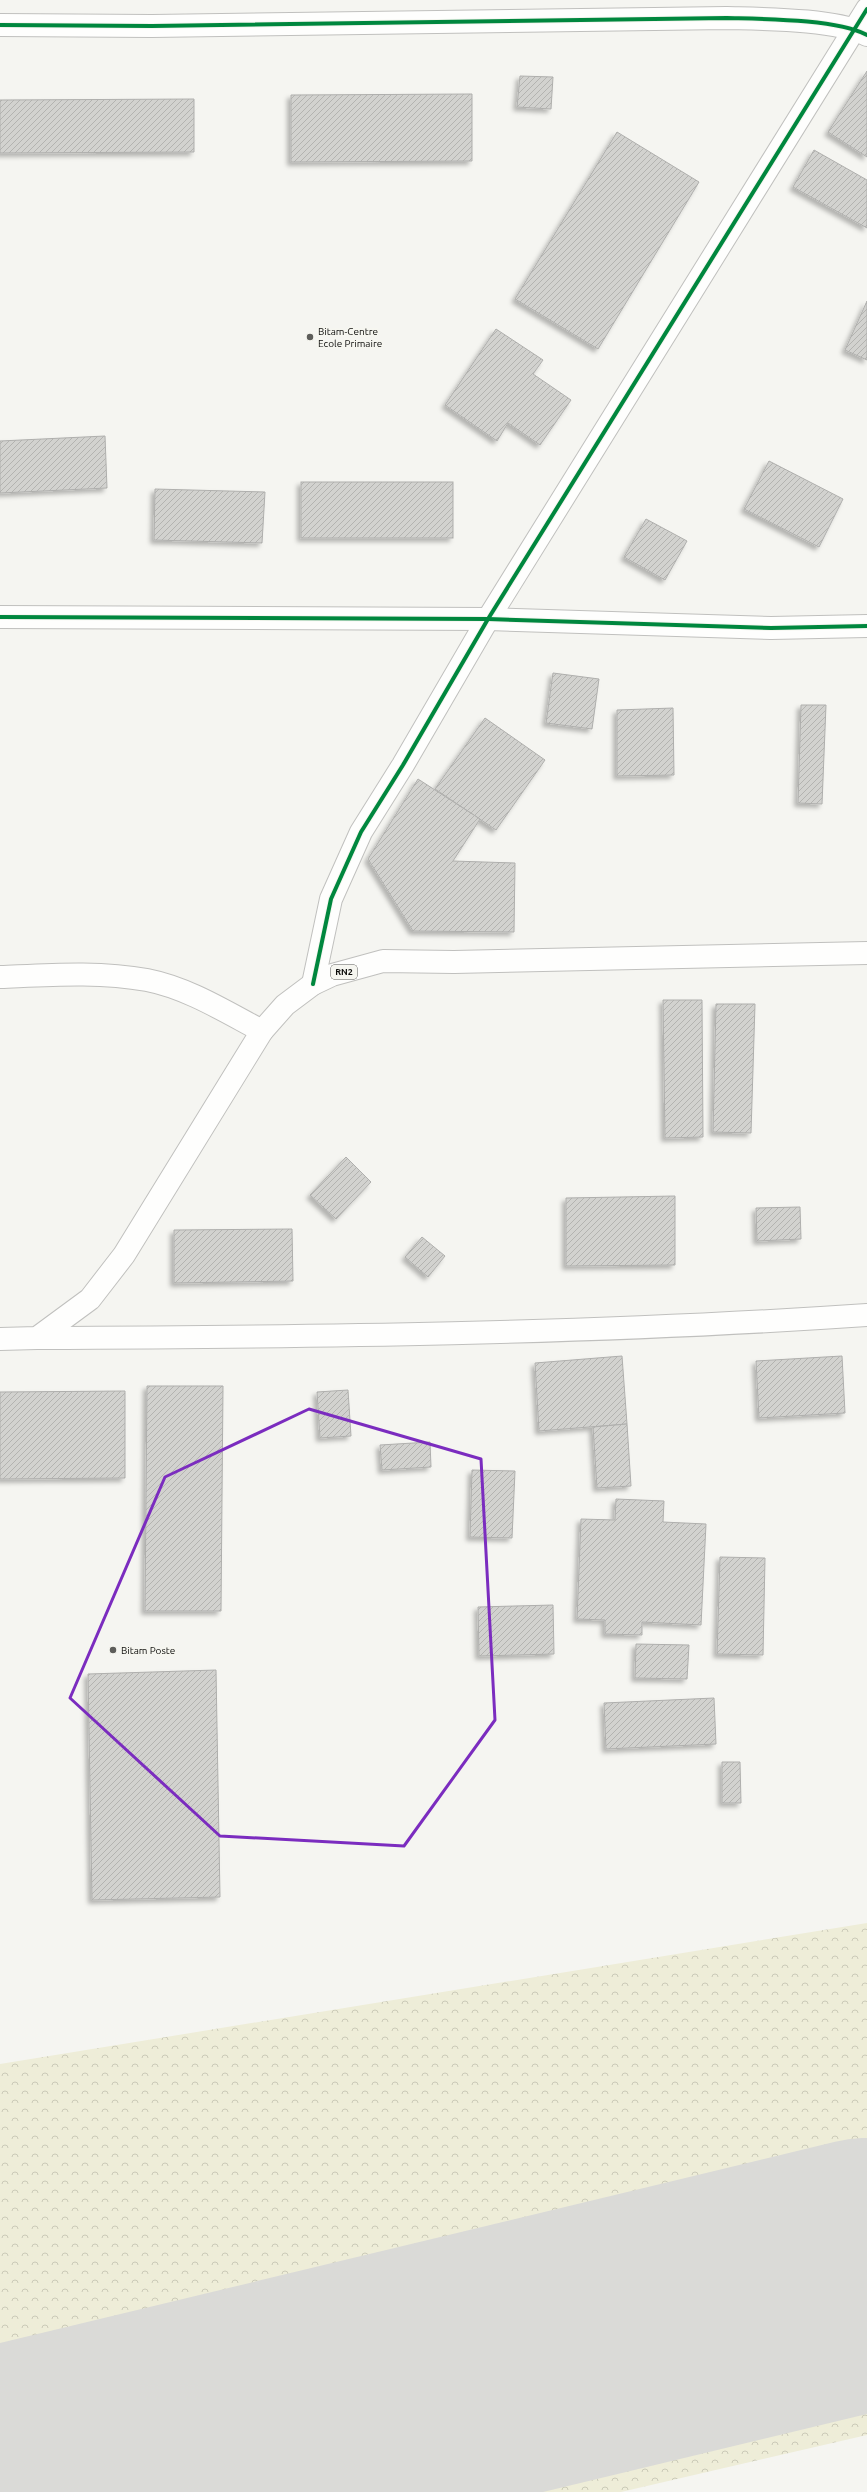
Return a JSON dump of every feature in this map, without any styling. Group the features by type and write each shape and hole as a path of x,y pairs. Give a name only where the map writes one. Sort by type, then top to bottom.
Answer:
{"main road":[{"path":"313,984 332,899 361,832 403,765 488,619 861,32 867,9"},
{"path":"0,26 152,26 727,18 784,20 861,32"},
{"path":"0,617 488,619 771,628 867,626"},
{"name":"RN2","path":"37,1338 90,1299 124,1255 262,1031 285,1005 313,984 332,975 382,961 454,962 867,953"},
{"path":"0,977 81,975 147,980 213,1005 262,1031"},
{"path":"0,1339 312,1337 757,1322 867,1315"}],"highlighted area":[{"path":"309,1409 481,1459 495,1720 404,1846 220,1836 70,1698 165,1477"}],"green space":[{"path":"867,1923 867,2435 621,2492 0,2492 0,2064"}],"building":[{"path":"867,71 867,157 828,132"},
{"path":"520,76 553,77 551,109 517,107"},
{"path":"472,94 472,161 291,162 291,95"},
{"path":"194,99 194,152 0,153 0,100"},
{"path":"617,132 699,182 598,349 515,299"},
{"path":"814,150 867,180 867,228 793,187"},
{"path":"867,301 867,360 845,350"},
{"path":"496,329 543,360 533,374 571,400 540,445 508,423 497,441 445,405"},
{"path":"105,436 107,488 0,493 0,441"},
{"path":"769,461 843,499 819,547 744,509"},
{"path":"301,482 453,482 453,538 301,538"},
{"path":"155,489 265,492 262,543 154,540"},
{"path":"646,519 687,541 665,580 624,557"},
{"path":"553,673 599,679 592,729 546,723"},
{"path":"801,705 826,705 822,804 798,803"},
{"path":"673,708 674,775 617,776 617,710"},
{"path":"485,718 545,760 496,830 435,789"},
{"path":"418,779 480,819 453,861 515,863 514,932 413,931 368,859"},
{"path":"663,1000 702,1000 703,1137 665,1138"},
{"path":"716,1004 755,1004 751,1133 713,1132"},
{"path":"346,1157 371,1182 336,1219 310,1195"},
{"path":"675,1196 675,1265 566,1266 566,1198"},
{"path":"800,1207 801,1239 757,1241 756,1208"},
{"path":"292,1229 293,1281 174,1283 174,1230"},
{"path":"422,1237 445,1256 428,1277 405,1257"},
{"path":"622,1356 627,1424 539,1431 535,1363"},
{"path":"842,1356 845,1413 759,1418 756,1361"},
{"path":"147,1386 223,1386 221,1611 145,1611"},
{"path":"348,1390 351,1436 320,1438 317,1392"},
{"path":"125,1391 125,1478 0,1479 0,1392"},
{"path":"627,1424 631,1486 597,1488 593,1427"},
{"path":"430,1442 431,1467 382,1470 380,1445"},
{"path":"472,1470 515,1471 512,1538 470,1537"},
{"path":"616,1499 664,1501 663,1522 706,1524 701,1625 642,1622 642,1635 605,1634 605,1620 577,1619 581,1519 615,1520"},
{"path":"720,1557 765,1558 763,1655 717,1654"},
{"path":"553,1605 554,1654 479,1656 478,1607"},
{"path":"636,1644 689,1645 687,1679 635,1678"},
{"path":"216,1670 220,1897 92,1900 88,1674"},
{"path":"714,1698 716,1744 606,1749 604,1703"},
{"path":"722,1762 740,1762 741,1803 722,1803"}],"runway":[{"path":"0,2483 867,2274"}],"cycle path":[{"path":"313,984 331,899 361,832 403,765 488,619 867,9"},
{"path":"0,25 152,26 727,18 819,23 838,26 867,35"},
{"path":"0,617 488,619 771,628 867,626"}],"place":[{"name":"Bitam-Centre Ecole Primaire","path":"310,337"},
{"name":"Bitam Poste","path":"113,1650"}]}
